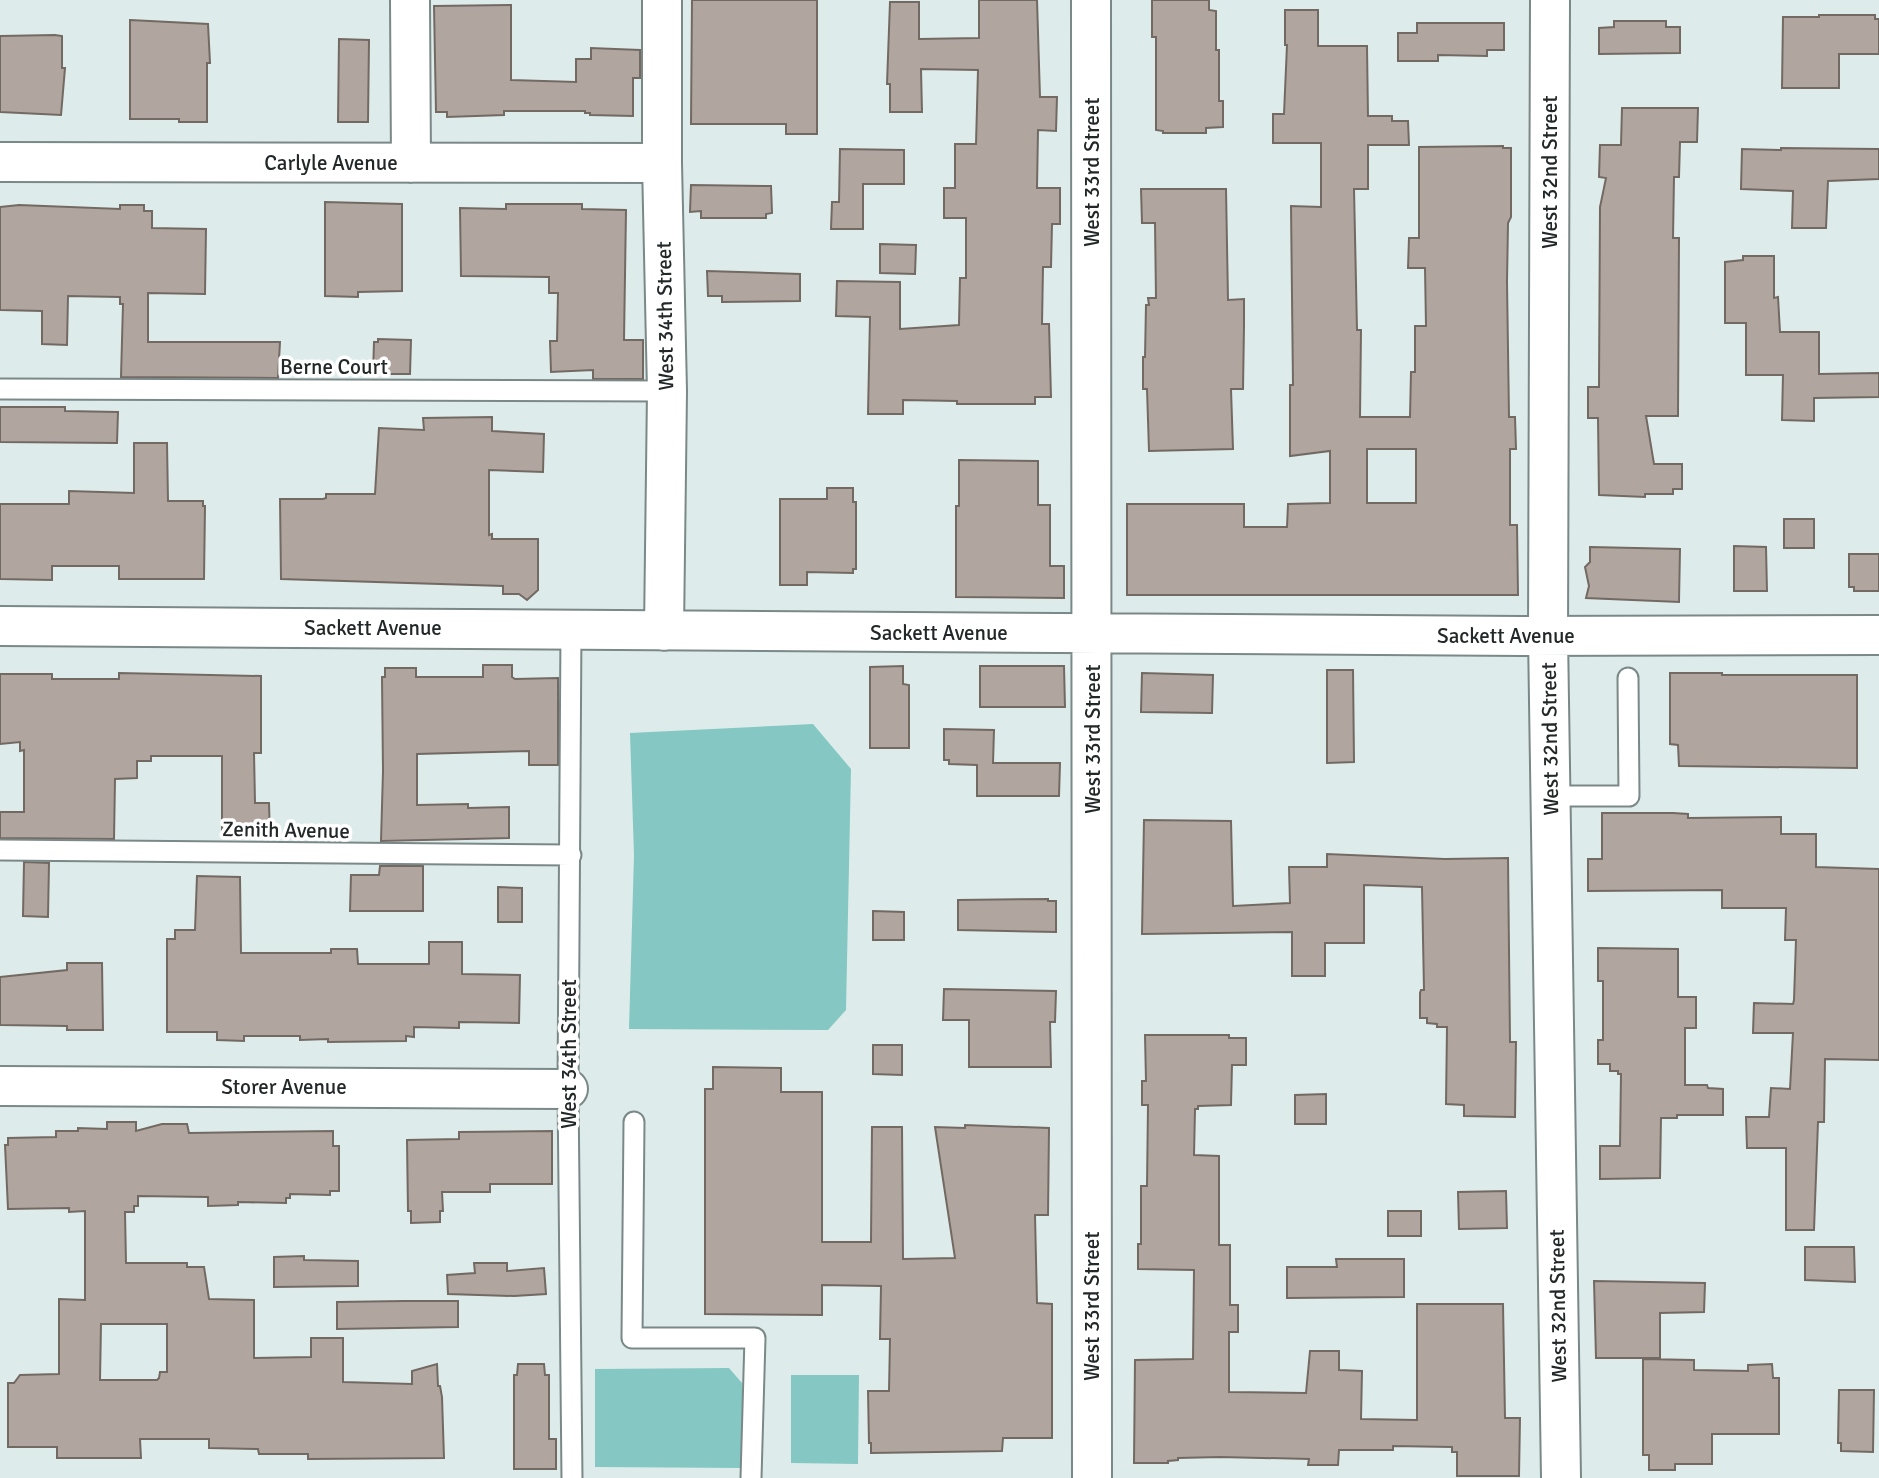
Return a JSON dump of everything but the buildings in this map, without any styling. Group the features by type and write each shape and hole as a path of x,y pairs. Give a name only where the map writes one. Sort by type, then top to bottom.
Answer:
{"street":[{"path":"410,0 411,163"},
{"name":"West 34th Street","path":"662,0 667,391 664,631"},
{"name":"West 33rd Street","path":"1091,0 1092,1478"},
{"name":"West 32nd Street","path":"1550,0 1548,636 1561,1478"},
{"name":"Carlyle Avenue","path":"0,162 662,163"},
{"name":"Sackett Avenue","path":"0,626 1548,636 1879,635"},
{"name":"Storer Avenue","path":"0,1086 568,1088"}],"lane":[{"name":"Berne Court","path":"0,388 667,391"},
{"name":"West 34th Street","path":"571,629 568,1088 572,1478"},
{"path":"1550,796 1629,796 1628,678"},
{"name":"Zenith Avenue","path":"0,850 571,855"},
{"path":"634,1122 632,1338 755,1338 751,1478"}],"shaded area":[{"path":"813,724 851,769 846,1010 828,1030 629,1029 634,855 630,733"},
{"path":"729,1368 742,1383 742,1468 595,1467 595,1369"},
{"path":"791,1375 859,1375 858,1464 791,1463"}]}
